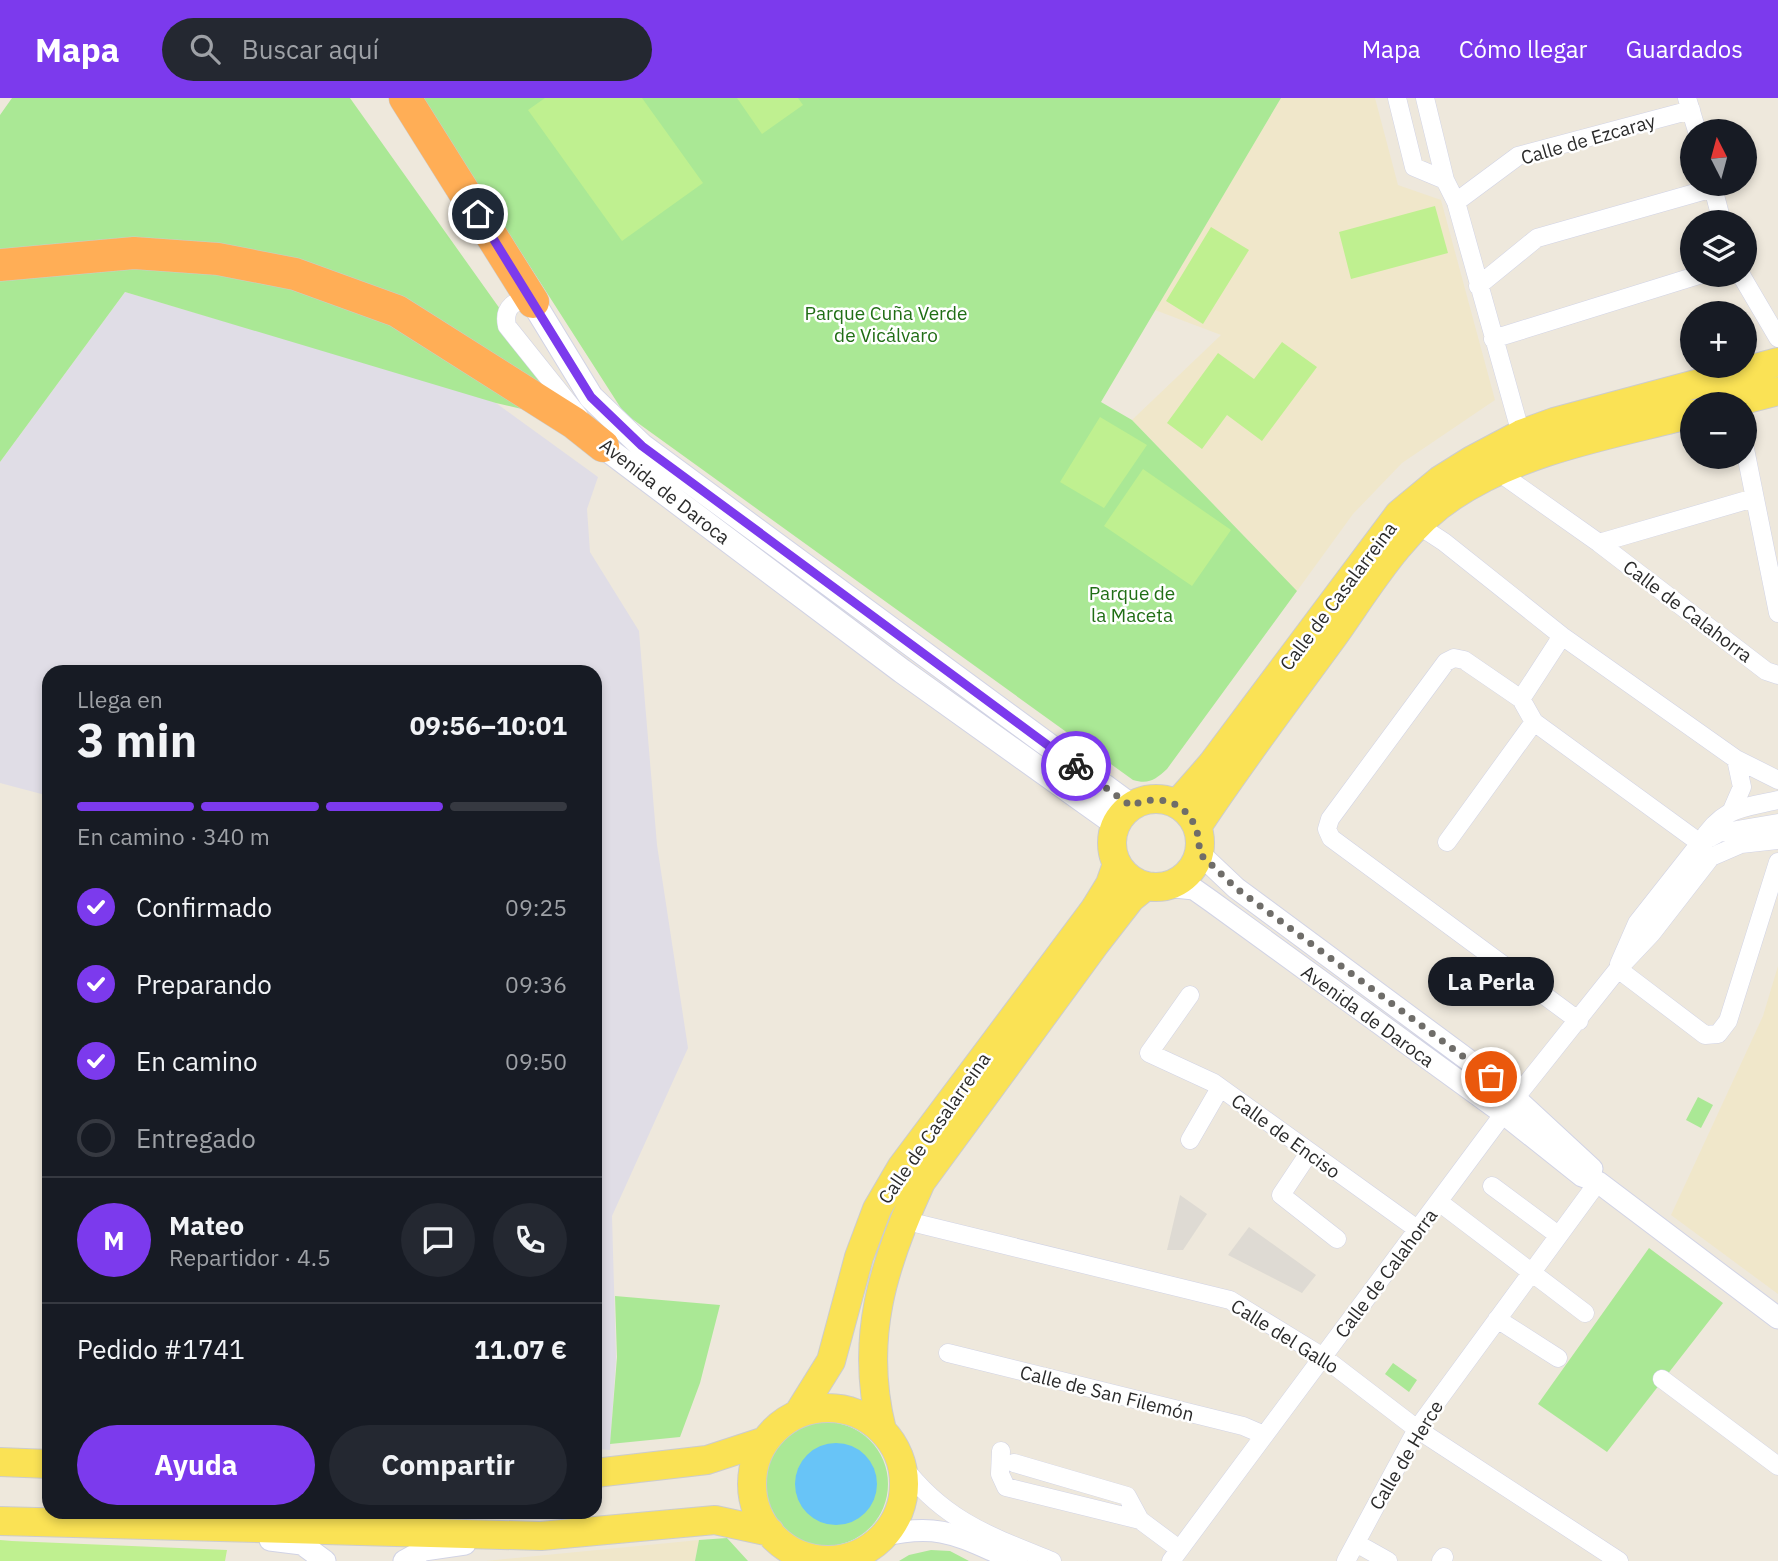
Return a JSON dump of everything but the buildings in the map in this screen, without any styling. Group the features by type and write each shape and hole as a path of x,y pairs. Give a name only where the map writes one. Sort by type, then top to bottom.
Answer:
{"highway":[{"path":"405,98 533,302"},
{"path":"0,265 61,257 134,253 219,259 295,274 397,311 574,423 603,446"}],"main road":[{"name":"Avenida de Daroca","path":"533,302 591,397 642,446 1123,815"},
{"name":"Calle de Casalarreina","path":"1177,804 1440,480 1526,445 1715,379 1778,362"},
{"path":"1757,397 1778,391"},
{"name":"Calle de Casalarreina","path":"1198,840 1364,593 1408,520 1497,471 1526,445 1680,416"},
{"name":"Avenida de Daroca","path":"603,446 902,671 1123,815"},
{"path":"1154,799 1177,804 1192,818 1198,840 1187,874 1156,886 1124,874 1112,851 1123,815 1154,799"},
{"name":"Calle de Casalarreina","path":"798,1414 831,1361 845,1300 877,1209 901,1168 1094,910 1110,884 1117,864"},
{"name":"Calle de Casalarreina","path":"882,1430 874,1398 872,1338 876,1304 904,1220 920,1182 1130,898 1156,886"},
{"path":"0,1521 541,1536 715,1520 800,1554 820,1559 839,1559 873,1547 898,1515 904,1490 902,1465 895,1446 882,1430 855,1412 821,1408 798,1414 784,1422 765,1441 755,1463 752,1487 757,1511 781,1546"},
{"path":"602,1472 706,1460 765,1441"},
{"path":"0,1462 42,1464"}],"street":[{"path":"1397,98 1414,167 1445,180"},
{"path":"1425,98 1445,180 1456,202 1493,339 1526,445"},
{"name":"Calle de Ezcaray","path":"1456,202 1518,156 1689,104"},
{"path":"1478,286 1537,237 1680,195"},
{"path":"1493,339 1680,281"},
{"path":"1748,287 1778,338"},
{"name":"Avenida de Daroca","path":"533,302 521,300 512,304 506,317 507,326 603,446"},
{"path":"1715,379 1724,392"},
{"path":"1749,469 1778,613"},
{"name":"Calle de Calahorra","path":"1497,471 1599,543 1766,671 1778,676"},
{"name":"Calle de Calahorra","path":"1599,543 1754,498"},
{"path":"1408,520 1444,542 1562,636 1736,759 1778,780"},
{"path":"1521,699 1562,636"},
{"path":"1579,1021 1331,838 1327,829 1329,819 1446,662 1454,658 1464,660 1521,699 1534,722 1700,843 1719,833 1778,823"},
{"path":"1447,842 1534,722"},
{"path":"1732,810 1742,788 1736,759"},
{"path":"1732,810 1778,800"},
{"name":"Calle de Calahorra","path":"1618,969 1637,923 1713,824 1732,810"},
{"name":"Avenida de Daroca","path":"1198,840 1236,888 1510,1106 1590,1166 1598,1182 1778,1318"},
{"name":"Calle de Calahorra","path":"1175,1555 1510,1106 1711,857 1741,844 1778,840"},
{"path":"1618,969 1704,1035 1718,1034 1728,1021 1778,862"},
{"name":"Avenida de Daroca","path":"1156,886 1194,889 1510,1106"},
{"name":"Calle de Enciso","path":"1190,995 1149,1053 1220,1088 1417,1229"},
{"path":"1190,1140 1220,1088"},
{"path":"1309,1153 1281,1195 1337,1239"},
{"name":"Calle de Herce","path":"1346,1561 1417,1429 1598,1182"},
{"path":"1492,1186 1558,1235"},
{"path":"1439,1202 1585,1313"},
{"name":"Calle del Gallo","path":"904,1220 1230,1300 1322,1357 1417,1429 1619,1561"},
{"path":"1497,1319 1558,1358"},
{"name":"Calle de San Filemón","path":"948,1353 1243,1426 1264,1435"},
{"path":"1662,1379 1775,1459"},
{"path":"1140,1520 1006,1487 1000,1474 1007,1457 1126,1496 1140,1520 1175,1555"},
{"path":"902,1465 922,1491 966,1525 1052,1561"},
{"path":"184,1526 219,1537 302,1544 325,1561"},
{"path":"873,1547 936,1529 1017,1561"},
{"path":"404,1561 439,1547 541,1536"},
{"path":"1356,1543 1388,1561"}],"shaded area":[{"path":"1281,98 1375,98 1398,185 1441,200 1495,400 1402,463 1353,514 1297,591 1132,420 1221,335 1155,310"},
{"path":"125,292 481,397 496,403 598,477 587,509 590,552 639,631 657,845 688,1048 612,1216 616,1358 610,1450 602,1449 602,665 42,665 42,794 0,783 0,462"},
{"path":"1778,966 1778,1294 1671,1215 1763,1016"},
{"path":"1180,1195 1207,1214 1183,1250 1167,1250"},
{"path":"1249,1227 1316,1275 1302,1293 1228,1255"},
{"path":"699,1540 695,1561 486,1561 536,1556"}],"green space":[{"path":"12,98 350,98 581,423 496,403 125,292 0,462 0,115"},
{"name":"Parque Cuña Verde de Vicálvaro","path":"422,98 1281,98 1101,402 1132,420 1297,591 1167,769 1152,780 1133,780 624,413"},
{"path":"545,98 642,98 703,183 622,241 528,110"},
{"path":"737,98 798,98 803,105 762,134"},
{"path":"1435,206 1448,253 1351,279 1339,232"},
{"path":"1211,227 1249,250 1203,324 1166,301"},
{"path":"1282,342 1317,367 1262,441 1227,415 1202,449 1167,423 1218,353 1254,379"},
{"path":"1100,417 1147,445 1104,508 1060,482"},
{"path":"1143,469 1231,530 1192,586 1104,526"},
{"path":"1698,1097 1713,1105 1701,1128 1686,1120"},
{"path":"1649,1248 1723,1303 1607,1452 1538,1404"},
{"path":"615,1296 720,1305 700,1383 680,1437 610,1444 617,1357"},
{"path":"1393,1363 1417,1380 1409,1392 1385,1374"},
{"path":"826,1422 850,1427 870,1440 883,1460 888,1484 883,1508 870,1528 850,1541 826,1546 802,1541 782,1528 769,1508 764,1484 769,1460 782,1440 802,1427"},
{"path":"727,1538 748,1561 695,1561 699,1540"},
{"path":"0,1540 227,1550 225,1561 0,1561"},
{"path":"931,1550 950,1551 969,1561 899,1561 909,1555"}],"water":[{"path":"836,1443 852,1446 865,1455 874,1468 877,1484 874,1500 865,1513 852,1522 836,1525 820,1522 807,1513 798,1500 795,1484 798,1468 807,1455 820,1446"}],"way so far":[{"path":"1076,766 1131,806 1154,799 1177,804 1192,818 1197,827 1199,853 1236,888 1491,1077"}],"place":[{"name":"La Perla","path":"1491,1077"}],"route":[{"path":"478,214 591,397 642,446 1076,766"}],"park label":[{"name":"Parque de la Maceta","path":"1132,604"}]}
